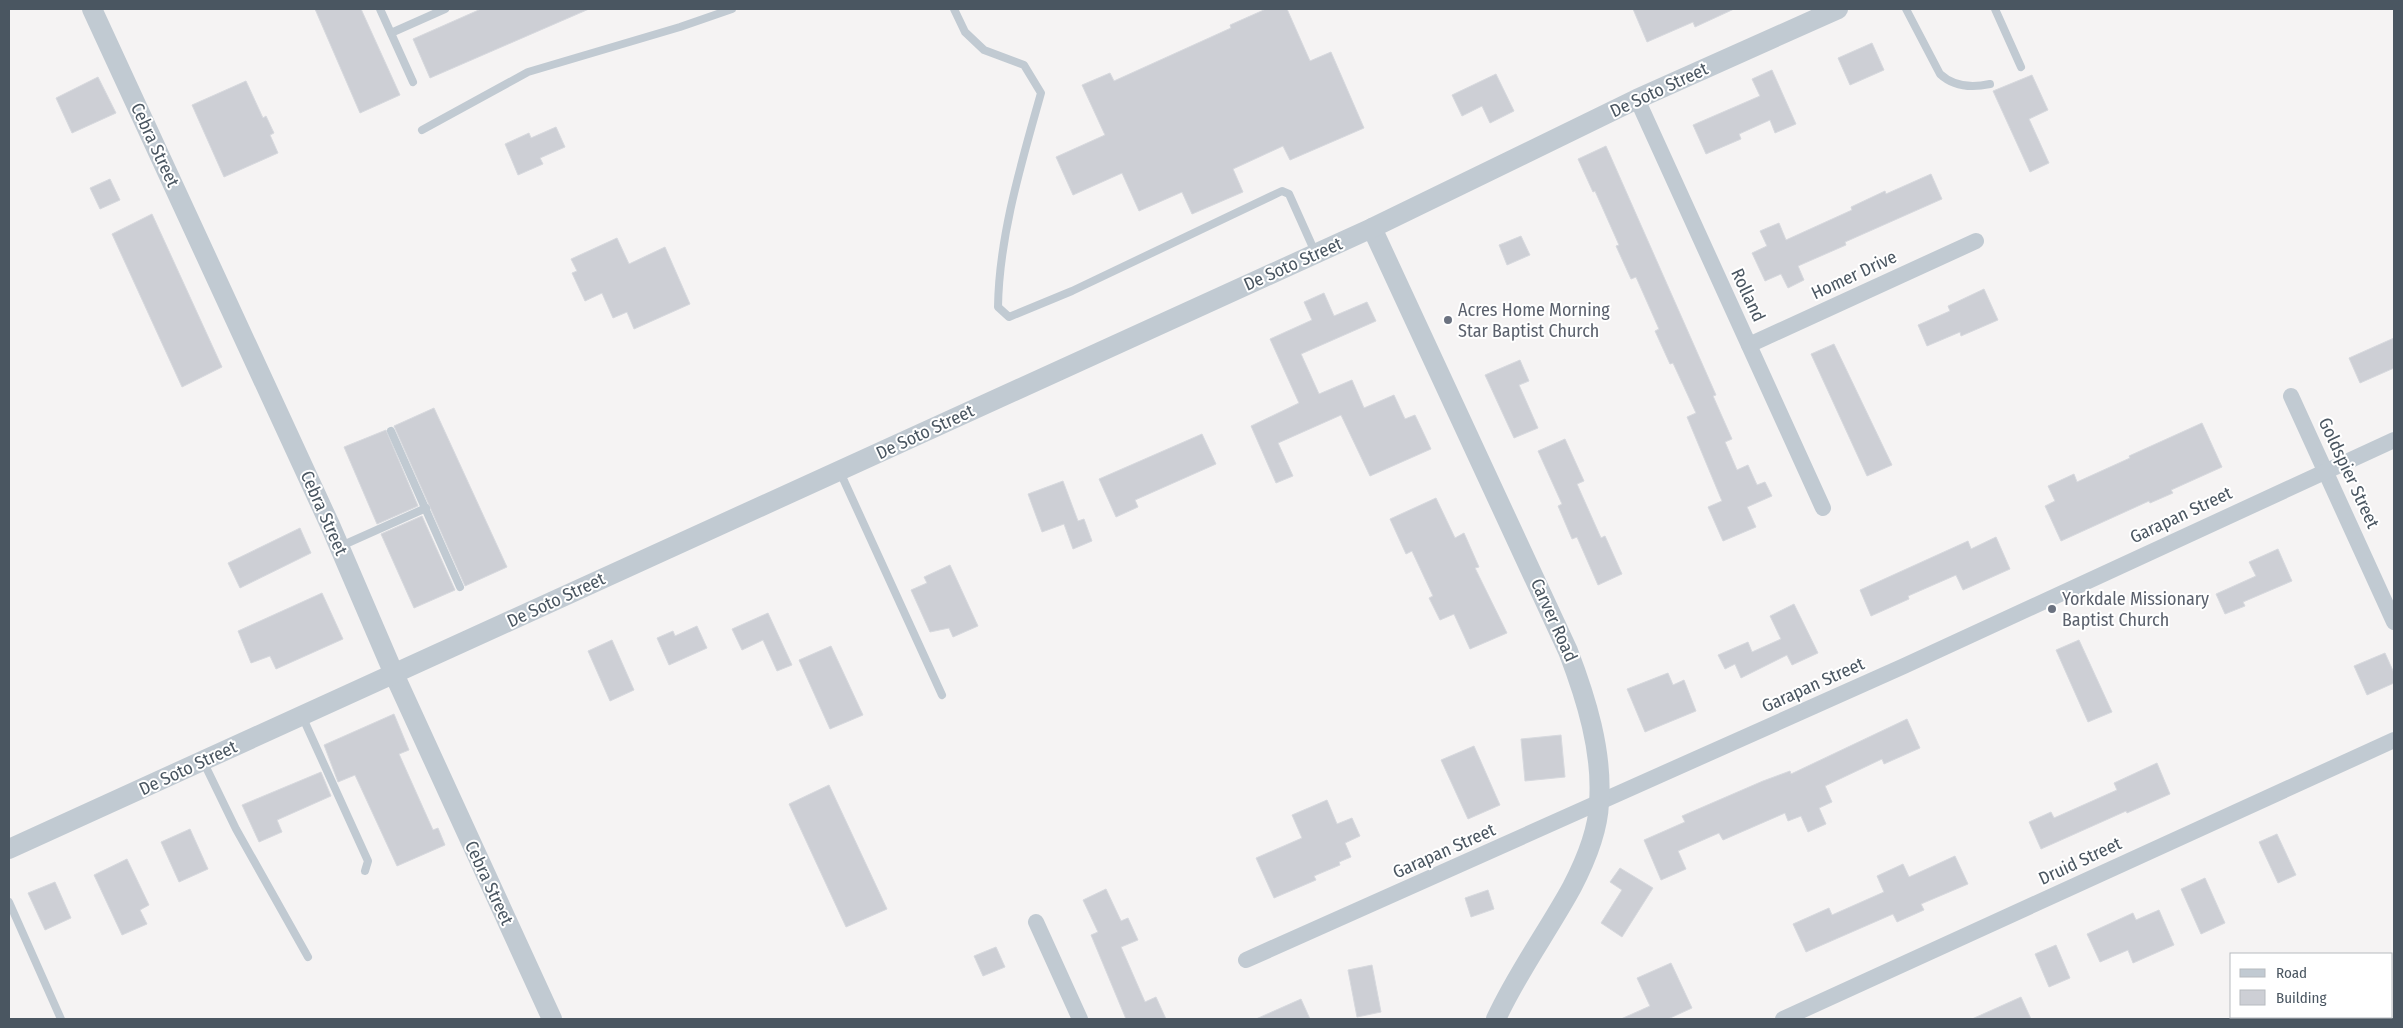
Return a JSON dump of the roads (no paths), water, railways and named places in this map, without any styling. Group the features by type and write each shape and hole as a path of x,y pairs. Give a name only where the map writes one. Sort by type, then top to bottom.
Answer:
{"street":[{"name":"Cebra Street","path":"92,9 340,546 394,674 552,1019"},
{"name":"De Soto Street","path":"9,849 1316,254 1636,99 1828,11"},
{"name":"Rolland","path":"1636,99 1823,508"},
{"name":"Carver Road","path":"1372,228 1568,651 1580,682 1595,745 1600,804 1586,853 1572,885 1496,1019"},
{"name":"Homer Drive","path":"1749,345 1976,241"},
{"name":"Goldspier Street","path":"2291,396 2394,622"},
{"name":"Garapan Street","path":"1246,960 1600,804 2394,440"},
{"name":"Druid Street","path":"1783,1019 2394,740"},
{"path":"1036,922 1080,1019"}],"lane":[{"path":"380,9 413,82"},
{"path":"391,33 446,9"},
{"path":"422,130 528,72 680,27 732,9"},
{"path":"954,9 964,32 984,50 1024,65 1041,93 1019,173 999,279 998,307 1009,317 1072,291 1282,191 1289,194 1316,254"},
{"path":"1906,9 1940,74 1946,79 1969,87 1990,84"},
{"path":"1995,9 2021,67"},
{"path":"391,431 460,587"},
{"path":"839,471 942,695"},
{"path":"340,546 426,508"},
{"path":"302,716 368,861 365,871"},
{"path":"203,761 236,828 308,957"},
{"path":"9,902 61,1019"}],"place":[{"name":"Acres Home Morning Star Baptist Church","path":"1448,320"},
{"name":"Yorkdale Missionary Baptist Church","path":"2052,609"}]}
